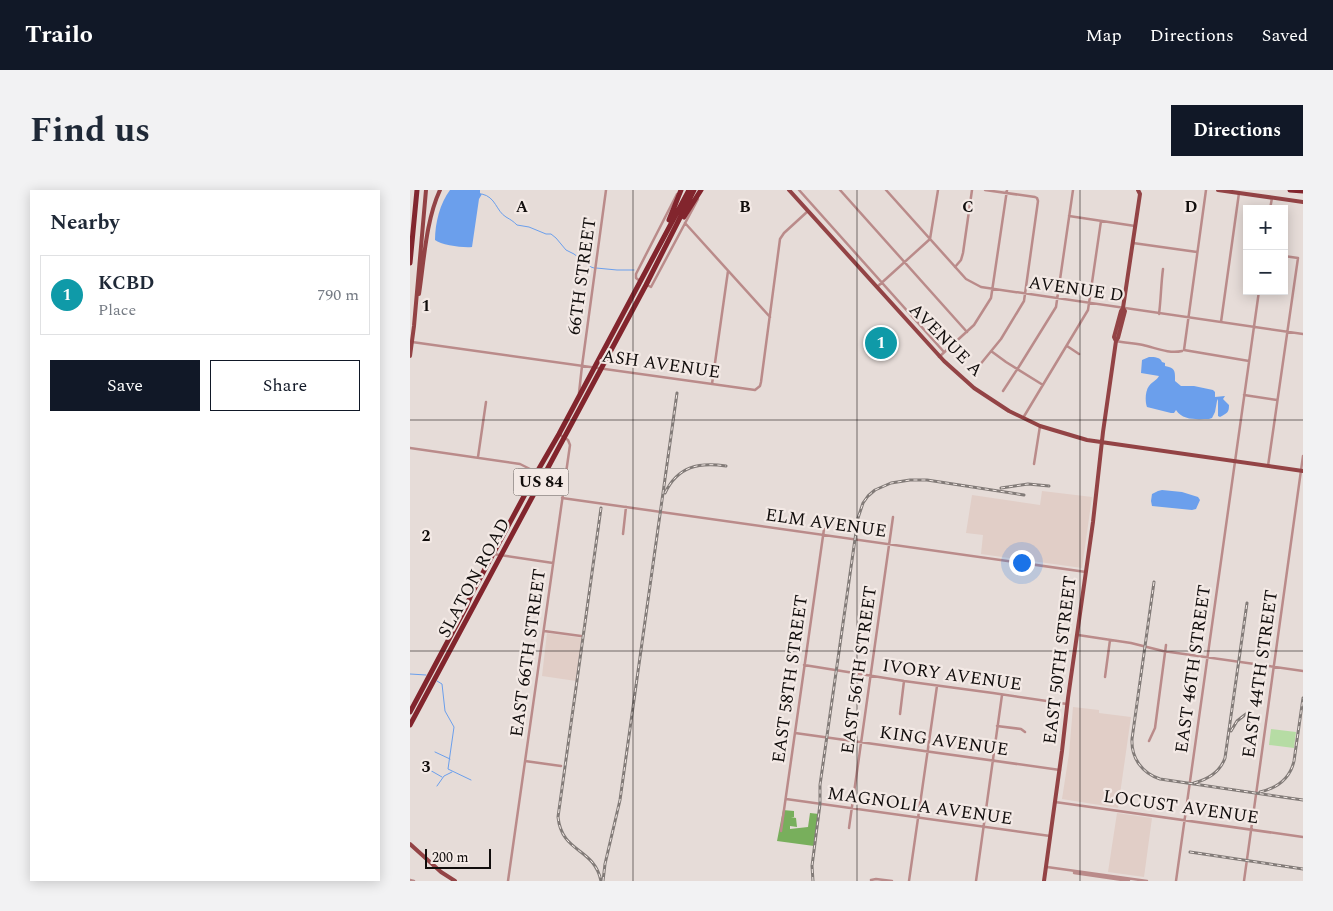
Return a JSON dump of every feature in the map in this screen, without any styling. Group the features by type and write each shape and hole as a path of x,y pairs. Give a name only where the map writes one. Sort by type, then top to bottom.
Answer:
{"highway":[{"path":"410,264 417,190"},
{"path":"651,259 680,190"},
{"name":"SLATON ROAD","path":"410,712 689,190"},
{"name":"SLATON ROAD","path":"410,725 646,285 694,190"},
{"path":"670,238 702,190"},
{"path":"1290,190 1303,191"},
{"path":"640,281 646,285"},
{"path":"526,493 533,497"}],"main road":[{"path":"414,326 426,190"},
{"path":"410,356 430,221 440,190"},
{"name":"AVENUE A","path":"789,190 939,357 957,374 997,404 1040,426 1070,435 1102,442 1302,471"},
{"path":"1218,190 1303,202"},
{"name":"EAST 50TH STREET","path":"1044,881 1095,505 1116,341 1114,337 1123,308 1140,191"},
{"path":"410,844 451,880"}],"street":[{"name":"66TH STREET","path":"582,366 606,190"},
{"name":"SLATON ROAD","path":"640,281 636,278 636,274 680,190"},
{"name":"SLATON ROAD","path":"646,285 651,287 702,190"},
{"name":"AVENUE A","path":"799,190 944,352"},
{"path":"840,190 967,332"},
{"name":"AVENUE D","path":"886,190 966,279 981,287 1025,295 1303,334"},
{"path":"877,287 930,239 938,190"},
{"path":"955,266 962,257 972,190"},
{"path":"974,372 1001,339 1024,301 1038,204 1035,197 985,190"},
{"path":"1002,391 1056,307 1073,190"},
{"path":"1183,351 1206,190"},
{"path":"939,357 977,321 989,302 993,290 1007,192"},
{"path":"1221,322 1239,193"},
{"path":"1271,205 1272,198"},
{"path":"770,317 780,239 784,232 808,211"},
{"path":"1069,216 1135,226"},
{"path":"1023,418 1088,310 1101,221"},
{"path":"685,223 770,317"},
{"path":"1133,243 1198,252"},
{"path":"1268,466 1298,258 1288,257"},
{"path":"1159,314 1163,269"},
{"path":"712,384 728,271"},
{"name":"EAST 46TH STREET","path":"1176,881 1258,295"},
{"name":"ASH AVENUE","path":"412,342 752,390 758,389 761,382 770,317"},
{"path":"1116,341 1163,351 1183,351 1249,361"},
{"path":"1067,346 1079,354"},
{"path":"992,351 1004,361 1043,385"},
{"path":"579,397 582,366"},
{"path":"1244,395 1277,400"},
{"path":"478,458 486,402"},
{"path":"1034,464 1040,426"},
{"path":"559,434 565,437"},
{"name":"EAST 66TH STREET","path":"508,881 570,445 570,441 565,437"},
{"path":"410,448 520,464 537,472"},
{"name":"EAST 44TH STREET","path":"1244,881 1303,456"},
{"name":"ELM AVENUE","path":"562,498 1086,572"},
{"path":"623,534 626,507"},
{"name":"EAST 56TH STREET","path":"849,828 893,516"},
{"name":"EAST 58TH STREET","path":"781,831 824,529"},
{"path":"493,554 553,563"},
{"path":"544,631 581,636"},
{"path":"1077,635 1138,644 1165,652 1303,671"},
{"path":"1105,677 1110,640"},
{"path":"1149,741 1154,728 1166,645"},
{"name":"IVORY AVENUE","path":"804,665 1067,704"},
{"path":"900,714 904,681"},
{"path":"909,881 936,686"},
{"path":"976,881 1002,695"},
{"path":"997,726 1020,729 1025,732"},
{"name":"KING AVENUE","path":"795,733 1060,770"},
{"path":"525,761 561,766"},
{"name":"MAGNOLIA AVENUE","path":"786,800 1050,836"},
{"name":"LOCUST AVENUE","path":"1055,802 1303,837"},
{"path":"1046,867 1147,881"},
{"path":"1074,873 1129,881"},
{"path":"410,880 414,881"},
{"path":"871,880 892,881"}],"shaded area":[{"path":"1042,491 1092,497 1082,568 981,554 983,535 966,533 972,495 1040,505"},
{"path":"547,633 582,638 576,681 542,676"},
{"path":"1073,707 1131,717 1118,808 1062,799 1069,754"},
{"path":"1117,813 1152,818 1144,877 1108,872"}],"green space":[{"path":"1271,729 1296,732 1294,748 1269,745"},
{"path":"783,810 794,811 794,817 791,817 796,818 797,827 790,826 790,829 808,827 810,813 819,814 814,846 777,841"}],"water":[{"path":"450,190 480,190 482,194 479,199 472,247 452,246 435,240 439,213 443,201"},
{"path":"1149,357 1159,358 1165,363 1165,366 1173,369 1175,381 1181,386 1194,386 1213,390 1215,397 1225,396 1223,399 1229,405 1226,414 1218,416 1218,399 1215,412 1212,418 1209,419 1191,419 1182,416 1176,410 1174,413 1171,413 1147,407 1146,396 1148,388 1159,376 1141,373 1142,360"},
{"path":"1162,490 1182,492 1198,497 1200,500 1196,509 1192,510 1152,506 1152,494"}],"waterway":[{"path":"482,194 490,198 503,214 517,225 551,234 566,250 594,268"},
{"path":"596,268 634,270"},
{"path":"410,674 426,675"},
{"path":"437,681 442,684 445,711 454,727 448,769 471,780"},
{"path":"435,752 450,759"},
{"path":"428,769 442,777"},
{"path":"437,786 444,776 452,772"}],"railway":[{"path":"603,881 605,864 620,800 677,393"},
{"path":"665,493 676,477 690,468 707,465 726,466"},
{"path":"813,881 812,866 820,804 820,785 858,518 863,503 875,490 891,483 910,480 927,480 1024,495"},
{"path":"1001,488 1028,484 1049,486"},
{"path":"601,508 558,817 565,838 592,862 601,881"},
{"path":"1154,582 1132,739 1133,752 1139,764 1148,773 1160,779 1303,800"},
{"path":"1194,783 1213,774 1225,758 1247,603"},
{"path":"1260,792 1282,782 1292,767 1303,698"},
{"path":"1231,731 1237,721 1246,714"},
{"path":"1190,852 1303,869"}],"place":[{"name":"KCBD","path":"881,343"}]}
